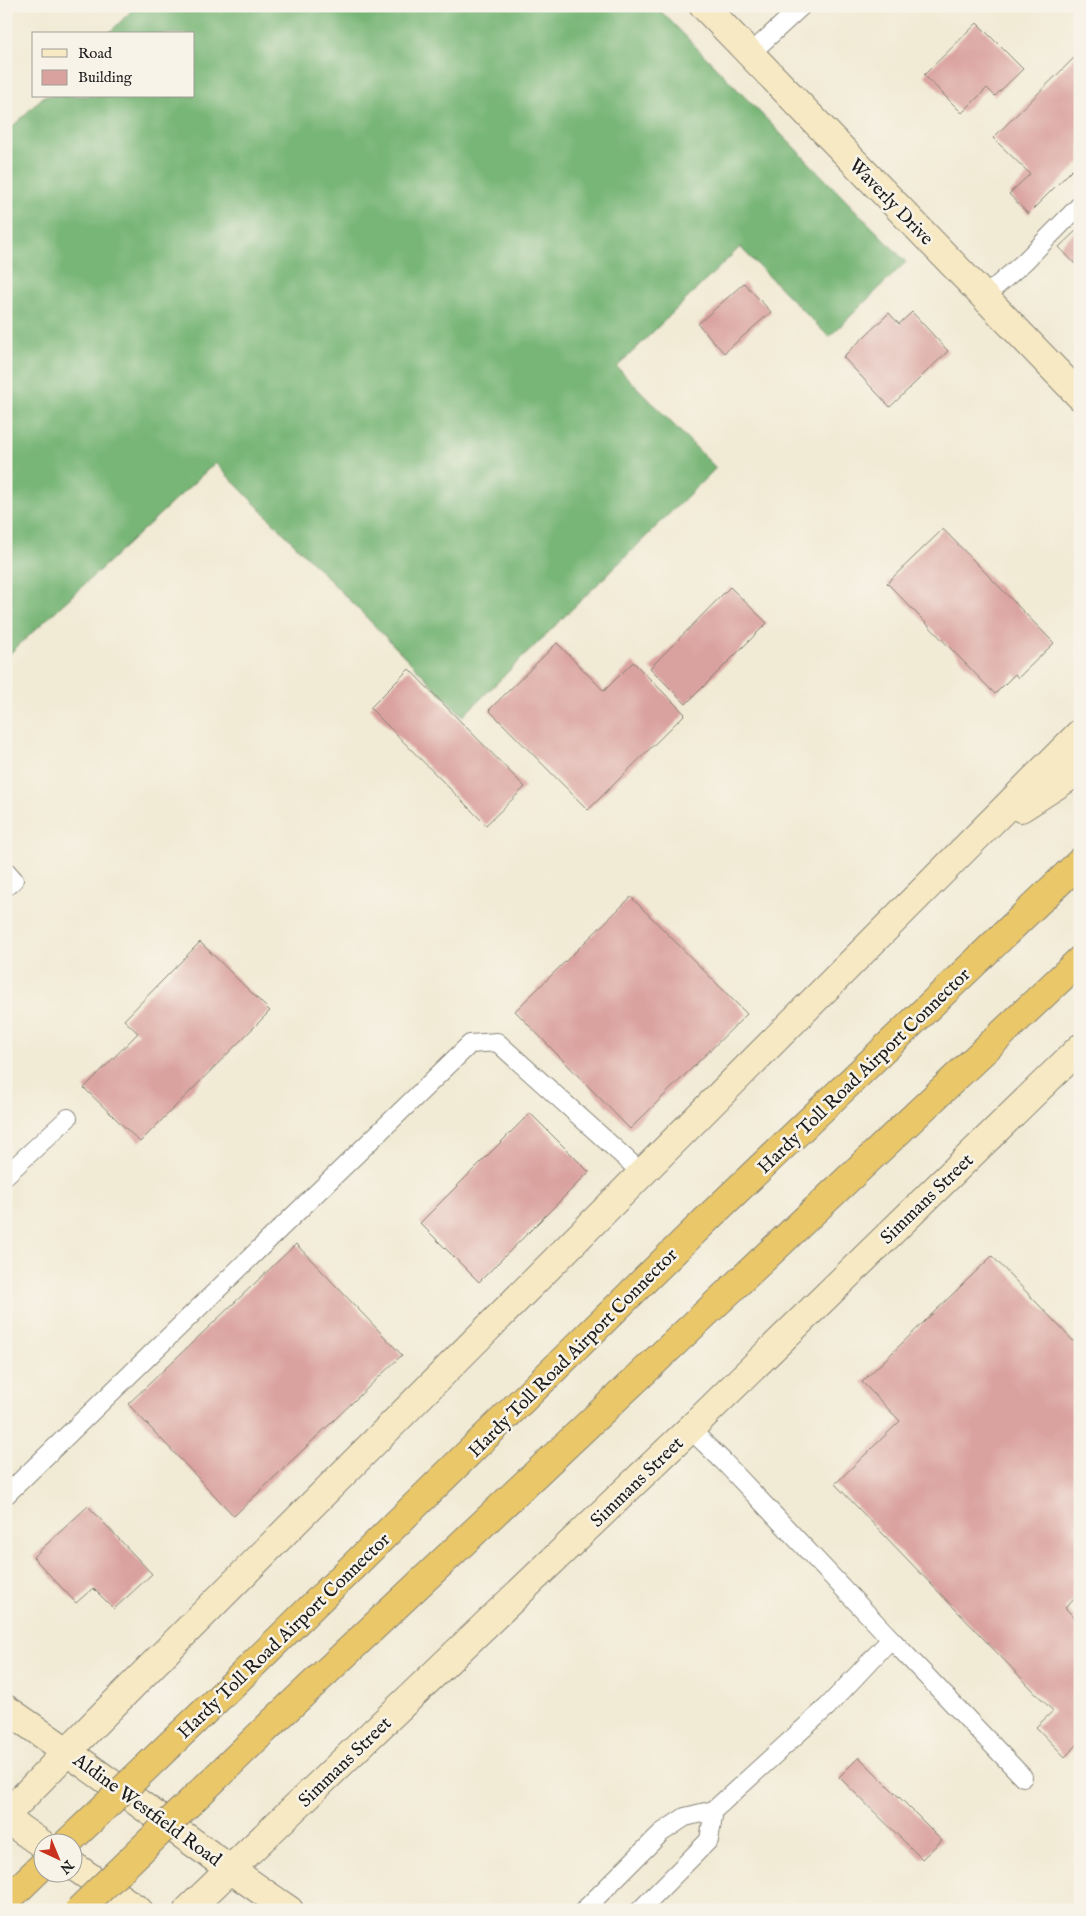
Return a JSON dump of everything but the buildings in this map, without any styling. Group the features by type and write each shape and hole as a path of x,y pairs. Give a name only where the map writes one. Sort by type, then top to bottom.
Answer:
{"highway":[{"name":"Hardy Toll Road Airport Connector","path":"76,1834 225,1692 708,1217 1080,862"},
{"path":"79,1910 272,1723 1080,960"},
{"path":"6,1901 32,1876"}],"main road":[{"name":"Waverly Drive","path":"704,6 1080,396"},
{"path":"6,1815 1080,733"},
{"path":"974,840 1080,770"},
{"name":"Simmans Street","path":"188,1910 690,1429 1080,1048"},
{"name":"Aldine Westfield Road","path":"6,1709 68,1751 230,1870 289,1910"},
{"path":"6,1819 32,1837"},
{"path":"82,1872 138,1910"}],"lane":[{"path":"750,54 802,6"},
{"path":"985,296 1024,262 1080,205"},
{"path":"6,871 14,880 6,887"},
{"path":"6,1495 470,1044 498,1042 642,1173"},
{"path":"6,1175 68,1118"},
{"path":"690,1429 724,1462 1023,1777"},
{"path":"584,1910 661,1833 685,1817 714,1810 827,1707 891,1639"},
{"path":"640,1910 709,1840 714,1810"}],"green space":[{"path":"136,6 656,6 906,262 829,337 740,247 617,367 716,468 463,716 215,463 6,657 6,133 42,98 195,98 195,32 110,32"}]}
